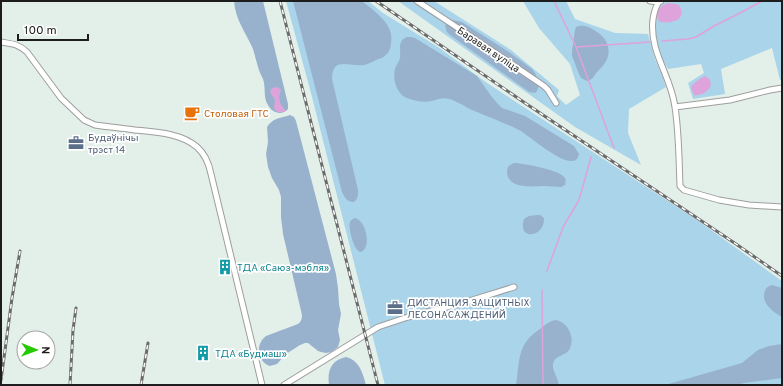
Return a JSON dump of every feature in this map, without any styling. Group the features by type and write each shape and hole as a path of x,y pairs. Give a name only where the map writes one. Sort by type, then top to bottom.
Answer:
{"street":[{"name":"Баравая вуліца","path":"417,1 544,86 556,103"},
{"path":"650,1 660,1 655,10 653,38 658,57 671,89 675,107 679,146 680,186 684,190 719,200 782,208"},
{"path":"1,42 16,44 27,52 62,98 84,120 95,125 173,136 188,141 201,152 207,161 211,174 262,385"},
{"path":"675,107 730,100 782,88"},
{"path":"284,385 378,327 408,317 466,302 514,286"}],"shaded area":[{"path":"234,1 263,1 288,104 288,109 286,111 277,113 270,108 266,102 263,79 258,68 253,49 236,14"},
{"path":"286,1 368,1 383,13 438,47 487,83 697,220 782,281 782,384 385,385 311,93"},
{"path":"293,1 361,1 383,19 391,32 390,47 384,56 363,65 340,64 334,68 333,72 332,79 358,190 357,198 354,202 346,199 342,192"},
{"path":"398,1 434,1 511,50 559,90 557,96 566,105 580,95 570,64 539,28 523,1 566,1 575,19 615,33 648,34 655,59 666,87 629,109 628,133 641,165 575,127"},
{"path":"782,1 782,80 780,80 772,48 721,69 725,94 693,99 688,83 704,73 701,64 668,69 658,49 656,39 656,20 658,9 665,2"},
{"path":"669,3 679,5 681,10 680,18 669,22 660,22 657,16 658,10 663,5"},
{"path":"450,20 462,22 509,52 532,69 539,85 537,91 535,93 529,92 450,35 445,26"},
{"path":"579,26 593,29 601,35 608,45 609,53 604,64 592,78 587,81 581,78 572,56 575,30 576,27"},
{"path":"407,37 415,38 477,76 502,108 525,116 574,146 579,154 576,160 569,161 561,158 519,130 471,110 453,100 444,98 428,102 412,100 402,95 396,86 394,72 400,58 401,43"},
{"path":"705,76 711,82 711,86 706,92 694,95 691,88 692,85"},
{"path":"276,87 281,90 280,100 285,112 278,112 274,108 275,100 270,92 272,88"},
{"path":"290,115 294,117 296,121 336,274 341,314 338,330 340,340 338,347 331,352 326,353 318,351 308,343 305,343 286,354 277,364 270,366 262,361 260,357 259,348 262,339 266,336 298,324 301,321 302,316 283,234 281,197 268,167 266,154 268,142 267,127 278,118"},
{"path":"514,163 554,171 564,177 566,181 565,185 561,187 522,186 512,182 508,178 507,169"},
{"path":"540,215 544,218 543,225 540,230 532,234 528,234 524,231 524,219 529,216"},
{"path":"355,218 362,224 366,234 366,245 361,252 355,246 350,231 350,222"},
{"path":"772,285 782,288 782,317 768,306 764,299 765,290"},
{"path":"556,320 560,321 567,327 570,331 572,341 569,350 558,357 553,364 553,369 559,385 516,385 519,360 526,342 545,325"},
{"path":"782,344 782,378 736,385 665,385 742,363 758,350 769,346"},
{"path":"346,357 354,361 360,368 366,385 329,385 331,367 341,358"}],"waterway":[{"path":"554,1 576,47 614,148"},
{"path":"662,41 696,37 762,1"},
{"path":"576,47 650,42"},
{"path":"547,271 563,227 579,200 591,157"},
{"path":"542,290 543,385"}],"railway":[{"path":"280,1 378,385"},
{"path":"376,1 782,276"},
{"path":"1,380 20,251"},
{"path":"70,385 73,330 76,308"},
{"path":"141,385 148,343"}],"place":[{"name":"Столовая ГТС","path":"192,113"},
{"name":"Будаўнічы трэст 14","path":"76,143"},
{"name":"ТДА «Саюз-мэбля»","path":"225,267"},
{"name":"ДИСТАНЦИЯ ЗАЩИТНЫХ ЛЕСОНАСАЖДЕНИЙ","path":"395,308"},
{"name":"ТДА «Будмаш»","path":"203,353"}]}
